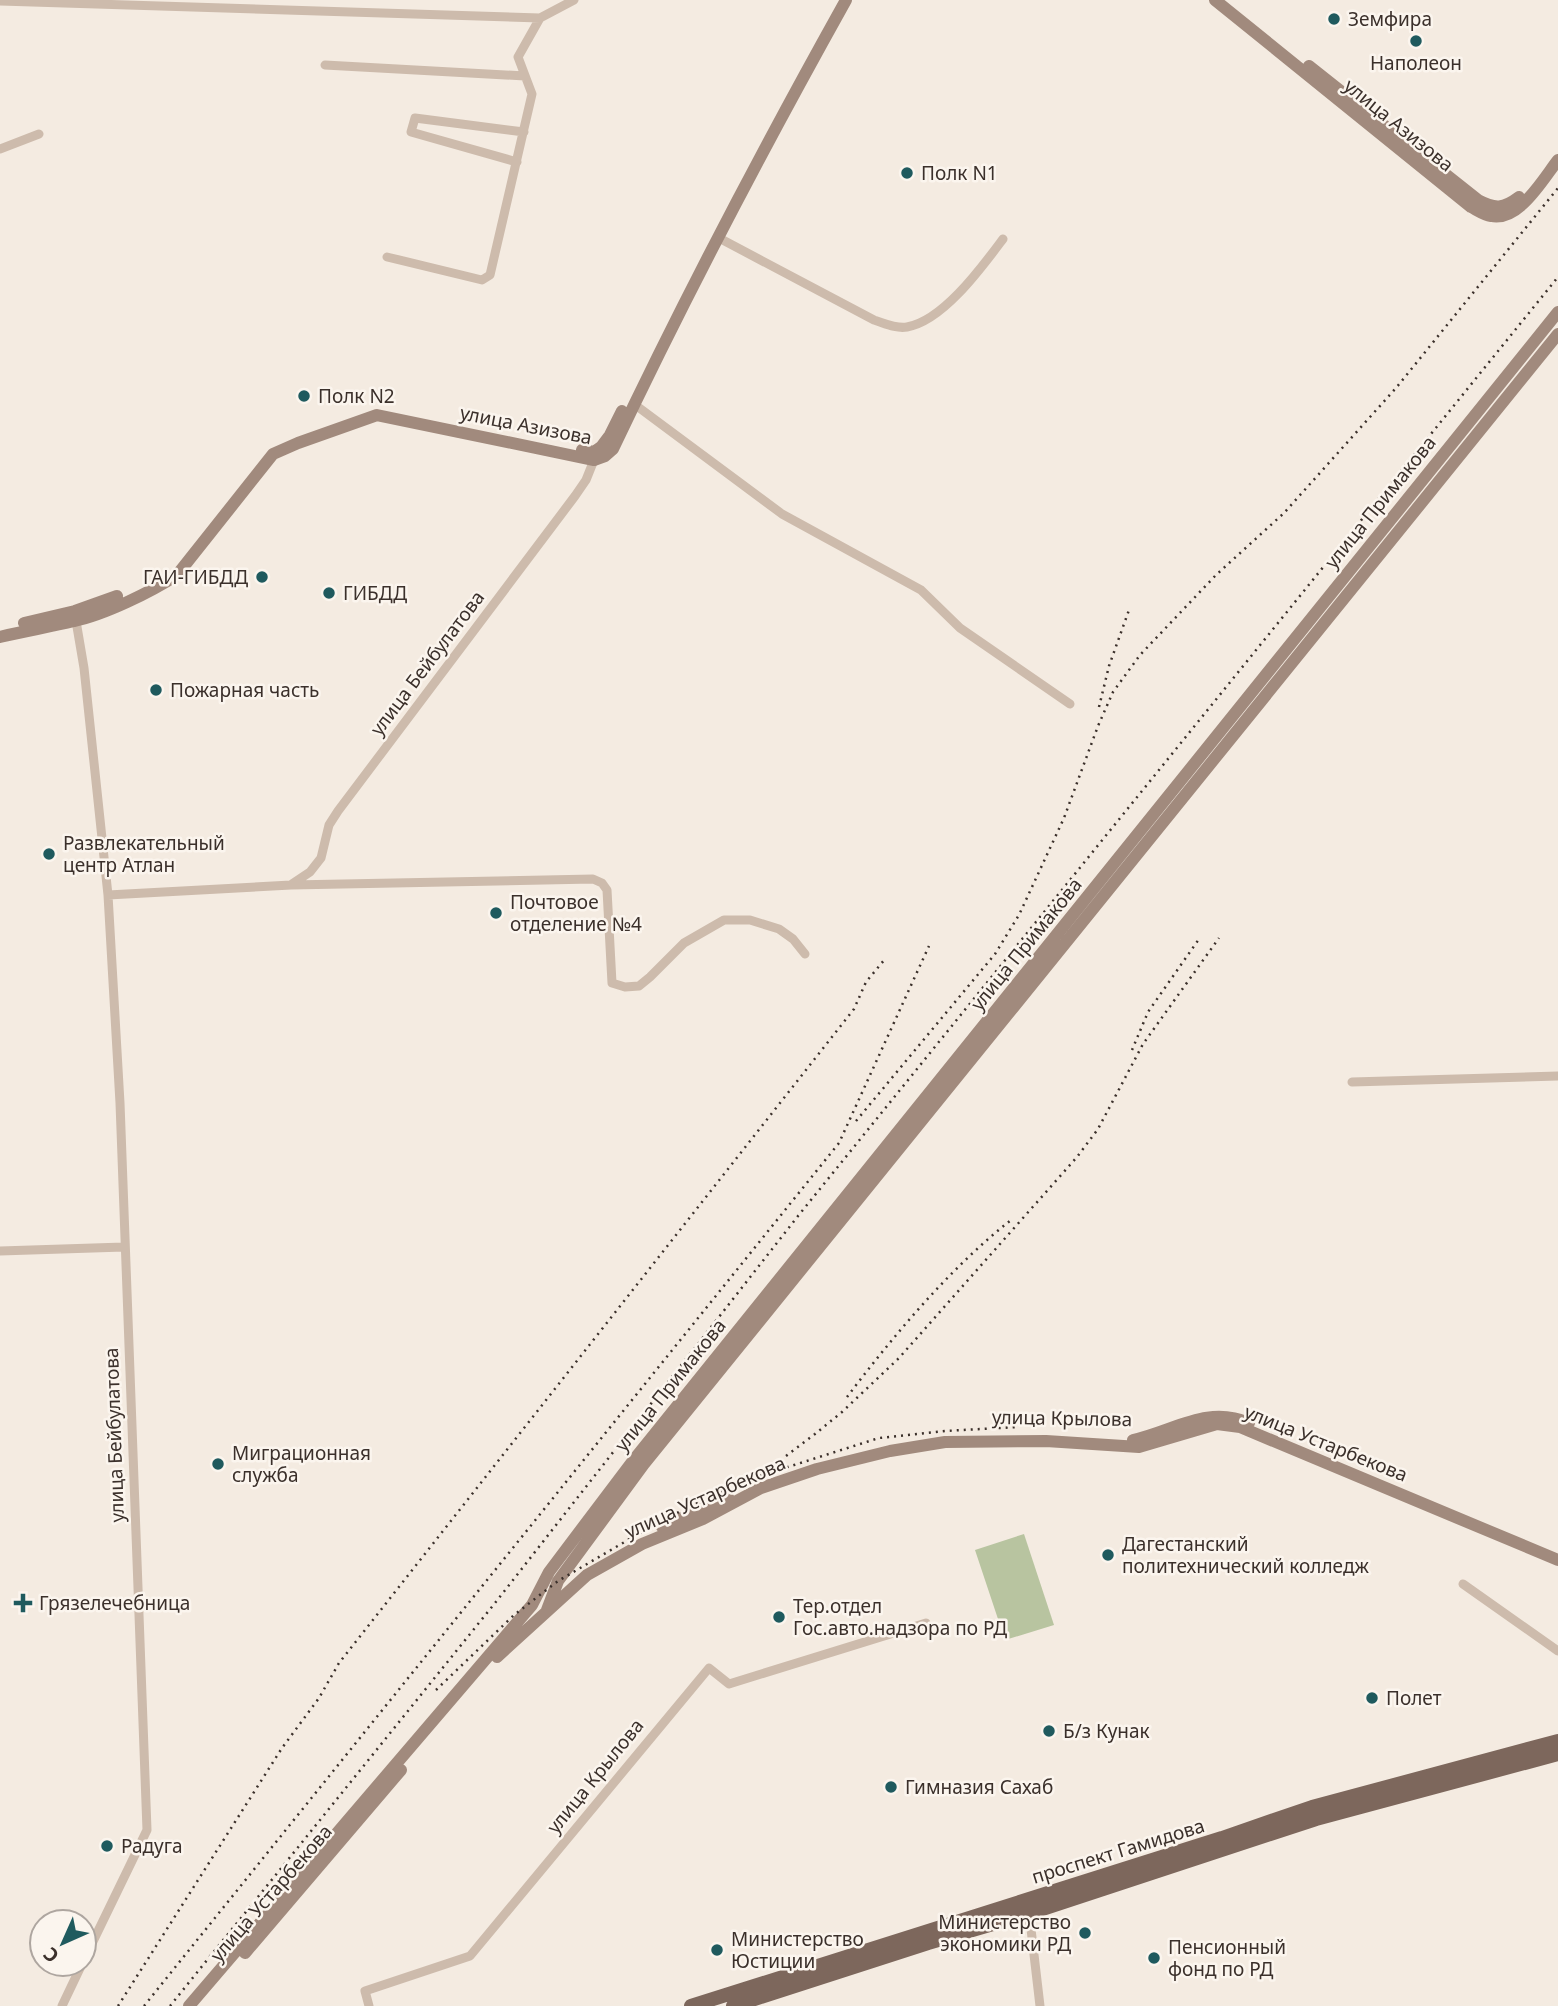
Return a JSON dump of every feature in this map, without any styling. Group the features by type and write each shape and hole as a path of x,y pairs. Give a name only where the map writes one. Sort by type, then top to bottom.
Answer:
{"main road":[{"name":"улица Азизова","path":"0,637 75,616 160,577 178,564 267,452 298,434 378,409 594,452 601,447 610,435 691,274 838,0"},
{"name":"улица Азизова","path":"0,629 99,613 166,582 177,575 274,454 377,415 594,460 605,456 613,449 665,339 846,0"},
{"name":"улица Азизова","path":"1215,0 1367,125 1482,213 1494,217 1508,215 1525,202 1558,160"},
{"name":"улица Азизова","path":"1226,0 1478,200 1493,208 1506,206 1520,196 1558,148"},
{"name":"улица Примакова","path":"535,1598 549,1572 632,1462 1558,313"},
{"name":"улица Примакова","path":"560,1582 644,1464 712,1378 1558,334"},
{"name":"улица Крылова","path":"535,1598 640,1538 698,1510 759,1485 855,1452 944,1437 1022,1435 1100,1437 1130,1441 1210,1416 1234,1417 1558,1559"},
{"name":"улица Устарбекова","path":"199,2006 493,1661 547,1610 587,1575 642,1544 703,1519 761,1488 862,1456 945,1442 1046,1441 1139,1447 1217,1424 1240,1427 1558,1559"},
{"path":"189,2006 535,1598 547,1610 560,1582"},
{"name":"проспект Гамидова","path":"691,2006 1312,1808 1558,1741"},
{"name":"проспект Гамидова","path":"733,2006 928,1942 1027,1914 1316,1819 1558,1754"}],"street":[{"path":"0,1 540,18 574,0"},
{"path":"387,257 482,280 490,275 533,94 518,57 540,18"},
{"path":"324,65 525,76"},
{"path":"517,162 411,132 415,118 524,132"},
{"path":"0,149 39,134"},
{"path":"719,238 874,320 900,328 923,321 952,300 1003,239"},
{"path":"634,404 782,514 921,590 960,628 1070,704"},
{"name":"улица Бейбулатова","path":"291,885 318,863 325,848 329,825 575,496 586,480 594,460"},
{"name":"улица Бейбулатова","path":"75,616 84,668 108,895 120,1103 147,1830 98,1931"},
{"path":"108,895 291,885 593,879 602,883 607,890 612,983 625,987 639,986 684,943 724,920 750,920 779,929 793,939 805,954"},
{"path":"1352,1082 1558,1076"},
{"path":"0,1251 124,1247"},
{"path":"1463,1584 1558,1651"},
{"name":"улица Крылова","path":"369,2006 365,1991 470,1956 709,1668 729,1684 926,1623"},
{"path":"1015,1904 1027,1914 1031,1929 1040,2006"},
{"name":"улица Бейбулатова","path":"62,2006 75,1978"}],"green space":[{"path":"1024,1534 1054,1625 1005,1640 975,1550"}],"railway":[{"path":"856,1121 995,954 1019,915 1064,818 1113,692 1140,655 1216,575 1284,513 1396,388 1558,188"},
{"path":"170,2006 495,1603 798,1216 1558,277"},
{"path":"1099,707 1109,666 1129,610"},
{"path":"744,1481 778,1462 815,1434 899,1358 1077,1157 1098,1129 1143,1044 1219,938"},
{"path":"1132,1050 1148,1012 1199,939"},
{"path":"144,2006 839,1143 929,946"},
{"path":"118,2006 282,1748 319,1698 339,1663 854,1009 866,982 885,959"},
{"path":"847,1397 924,1303 966,1259 1011,1220"},
{"path":"436,1690 514,1615 558,1581 662,1520 744,1481 879,1438 1017,1427"}],"place":[{"name":"Земфира","path":"1334,19"},
{"name":"Наполеон","path":"1416,41"},
{"name":"Полк N1","path":"907,173"},
{"name":"Полк N2","path":"304,396"},
{"name":"ГАИ-ГИБДД","path":"262,577"},
{"name":"ГИБДД","path":"329,593"},
{"name":"Пожарная часть","path":"156,690"},
{"name":"Развлекательный центр Атлан","path":"49,854"},
{"name":"Почтовое отделение №4","path":"496,913"},
{"name":"Миграционная служба","path":"218,1464"},
{"name":"Дагестанский политехнический колледж","path":"1108,1555"},
{"name":"Грязелечебница","path":"23,1603"},
{"name":"Тер.отдел Гос.авто.надзора по РД","path":"779,1617"},
{"name":"Полет","path":"1372,1698"},
{"name":"Б/з Кунак","path":"1049,1731"},
{"name":"Гимназия Сахаб","path":"891,1787"},
{"name":"Радуга","path":"107,1846"},
{"name":"Министерство экономики РД","path":"1085,1933"},
{"name":"Министерство Юстиции","path":"717,1950"},
{"name":"Пенсионный фонд по РД","path":"1154,1958"}]}
